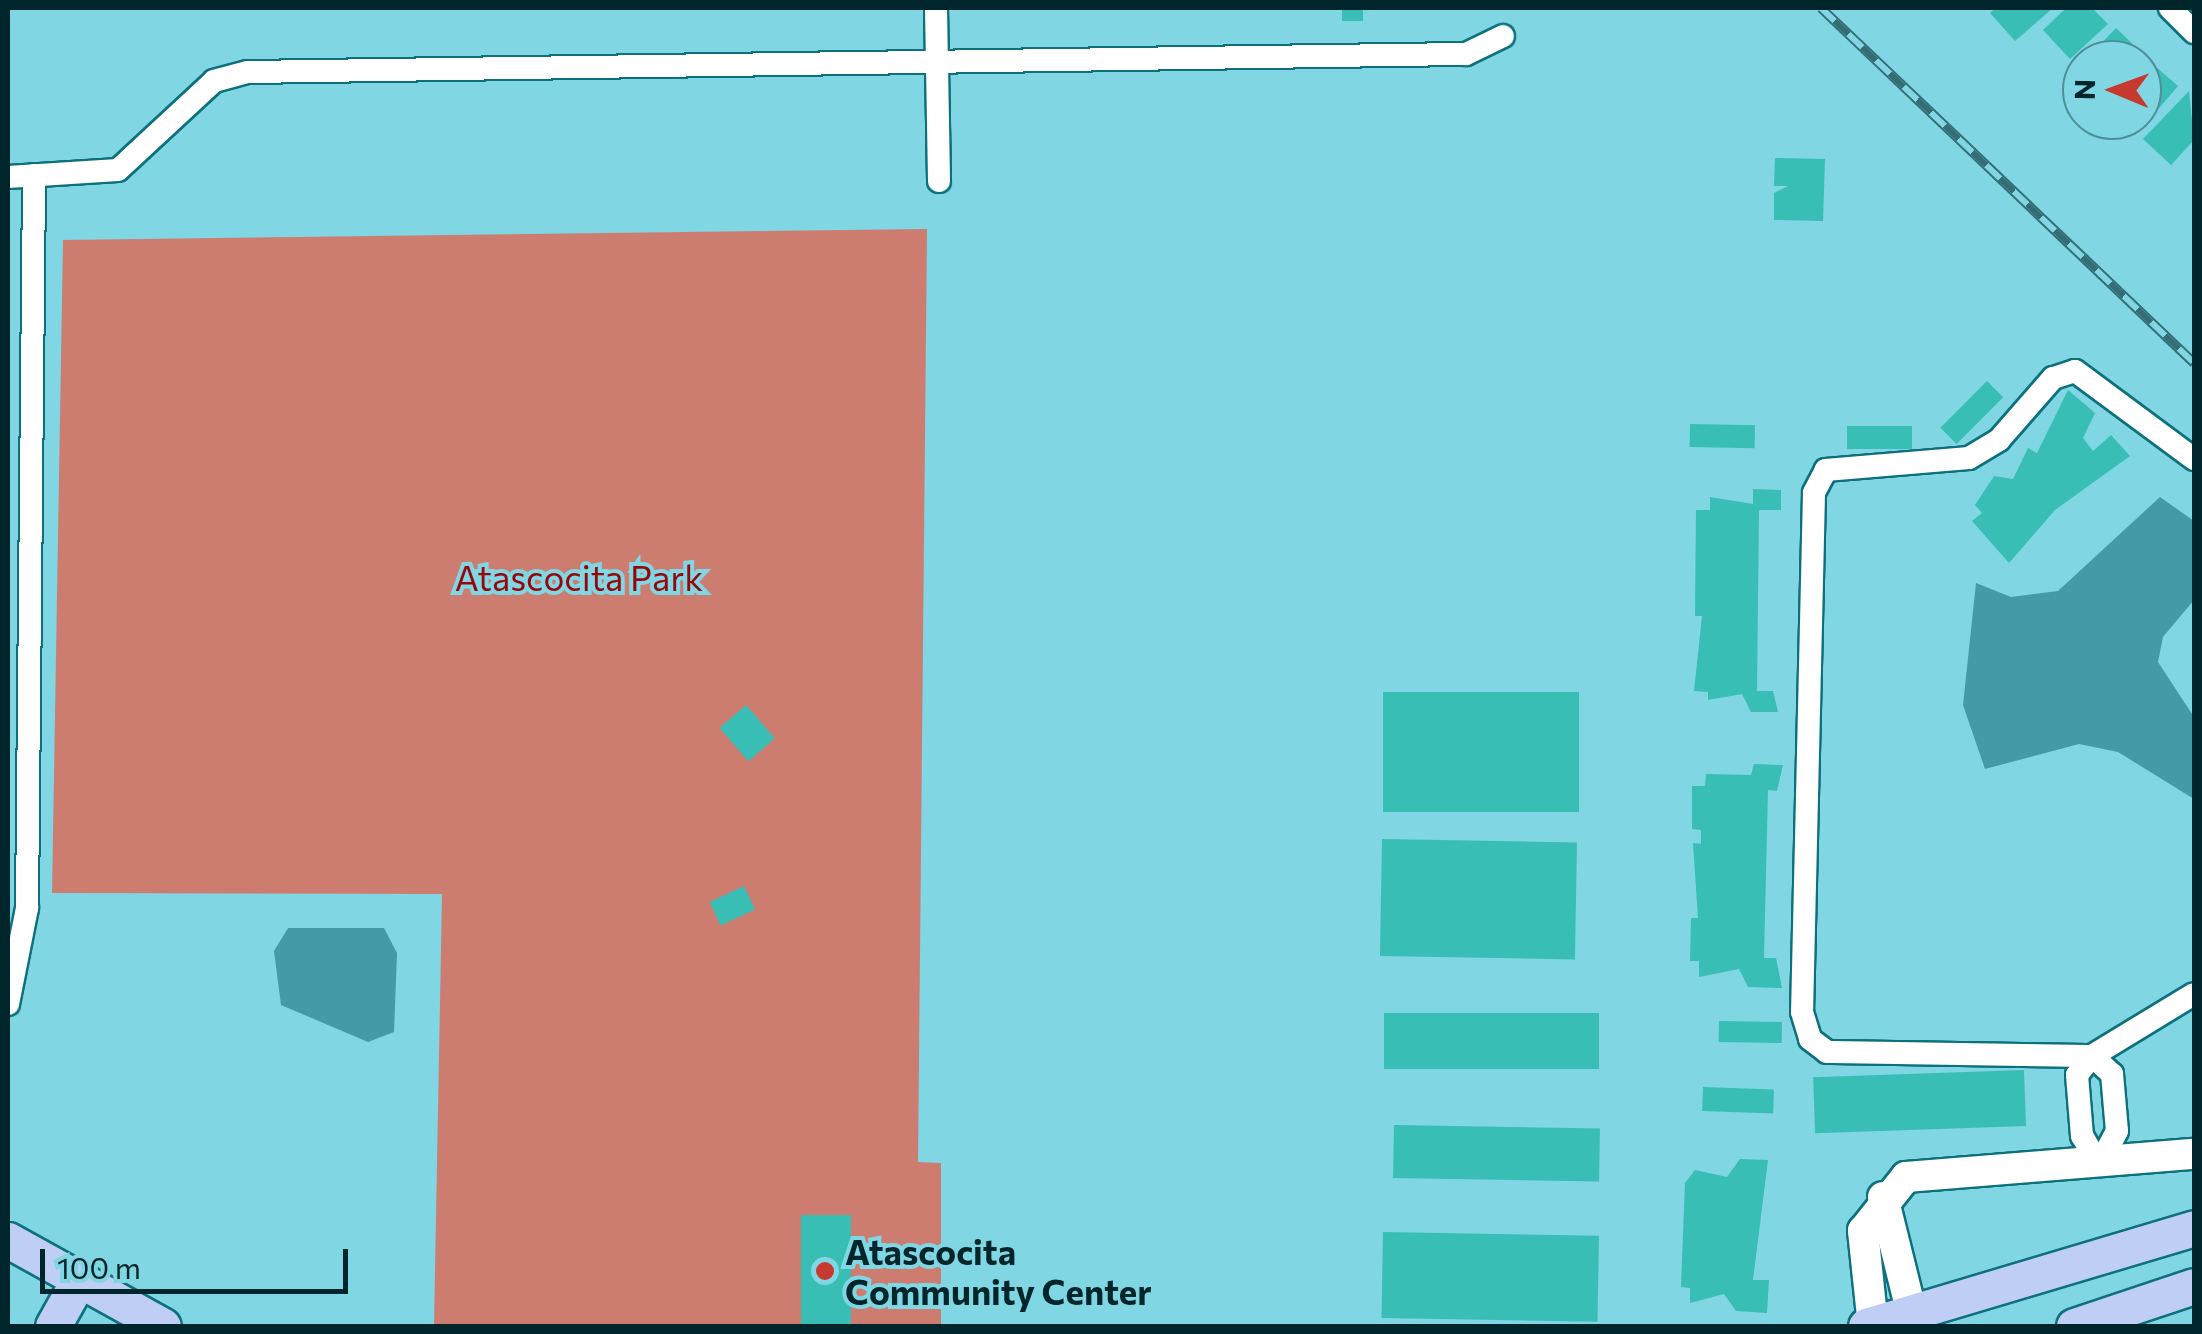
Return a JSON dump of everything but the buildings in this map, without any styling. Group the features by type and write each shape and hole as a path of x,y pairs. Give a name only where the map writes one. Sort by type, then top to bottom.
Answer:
{"main road":[{"path":"1871,1326 1913,1320 2194,1228"},
{"path":"8,1240 76,1285 163,1326"},
{"path":"53,1326 76,1285"},
{"path":"2074,1326 2194,1286"}],"street":[{"path":"936,8 940,181"},
{"path":"2170,8 2194,32"},
{"path":"8,176 118,170 214,81 248,72 1466,54 1503,36"},
{"path":"8,1004 17,875 34,175"},
{"path":"2099,1165 2118,1132 2112,1074 2092,1056 1828,1052 1810,1039 1802,1012 1814,493 1826,470 1969,458 1999,440 2053,378 2075,371 2194,460"},
{"path":"2099,1165 2082,1136 2076,1075 2092,1056 2194,994"},
{"path":"1871,1326 1863,1231 1883,1197 1926,1168 2099,1165 2194,1154"},
{"path":"1883,1197 1913,1320"}],"green space":[{"name":"Atascocita Park","path":"927,229 918,1162 941,1163 941,1326 434,1326 442,894 52,893 63,240"}],"water":[{"path":"2160,497 2194,521 2194,600 2163,637 2158,662 2194,717 2194,799 2118,752 2079,744 1985,769 1963,705 1976,583 2011,597 2058,591"},
{"path":"288,928 384,928 397,953 394,1032 368,1042 281,1005 274,951"}],"railway":[{"path":"1821,8 2194,363"}],"place":[{"name":"Atascocita Community Center","path":"825,1271"}]}
